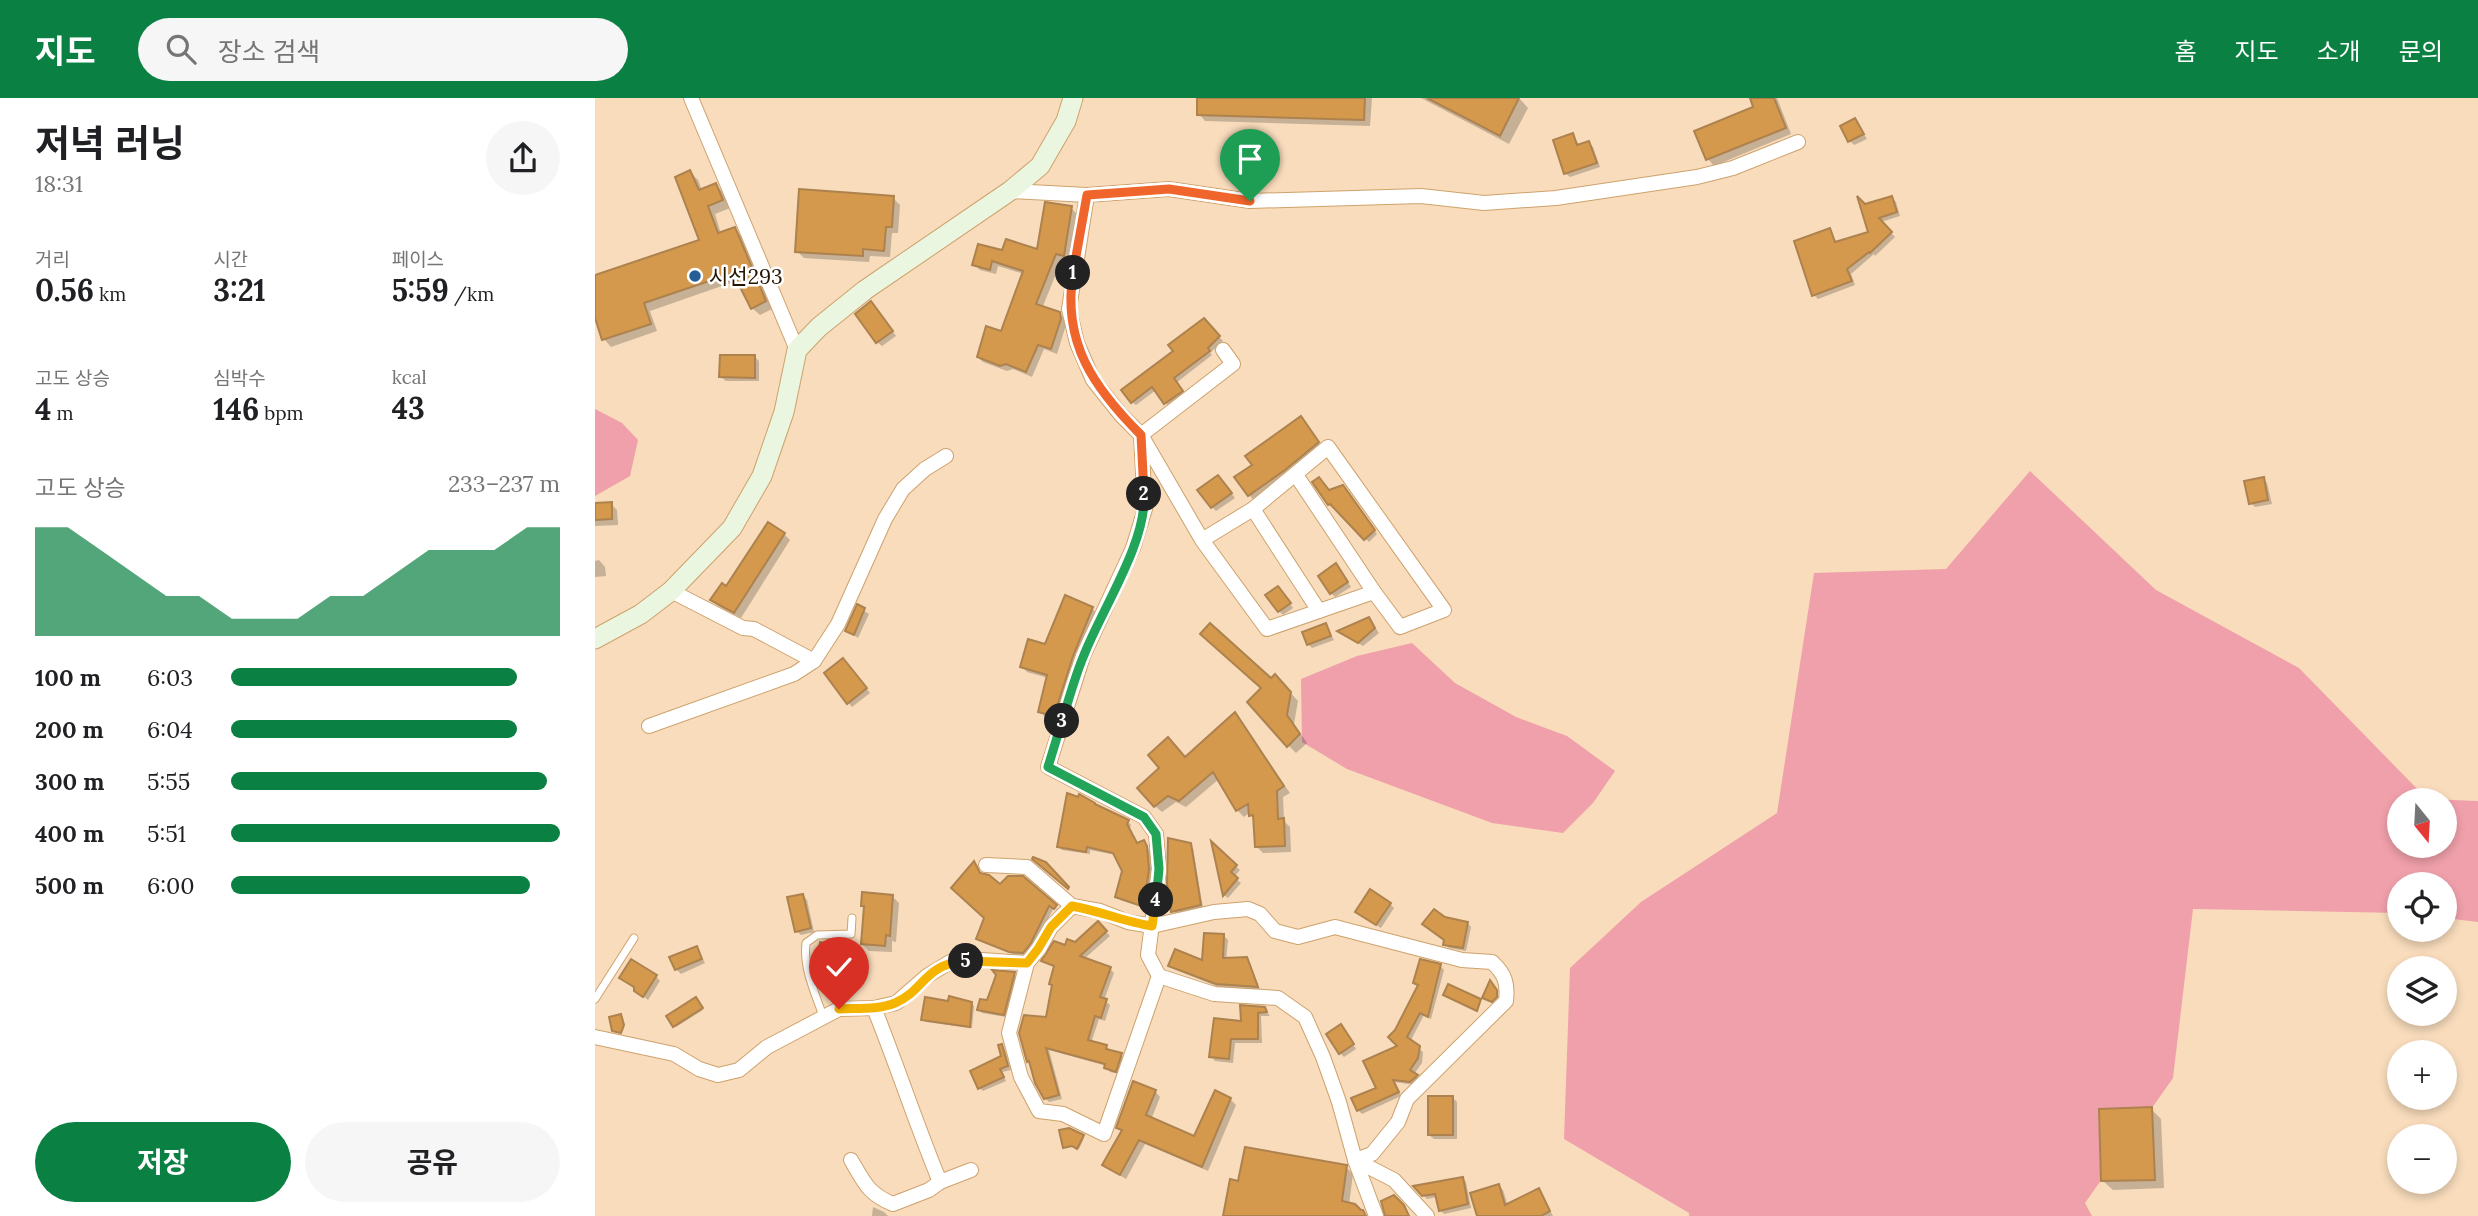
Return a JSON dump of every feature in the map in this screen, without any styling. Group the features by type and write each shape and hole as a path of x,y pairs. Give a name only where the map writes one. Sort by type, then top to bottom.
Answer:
{"main road":[{"path":"595,639 641,614 671,591 732,528 762,476 784,412 797,350 819,327 866,290 1010,191 1040,166 1066,121 1073,98"}],"street":[{"path":"691,98 797,350"},
{"path":"1010,191 1087,195 1169,189 1250,201 1421,196 1484,203 1556,198 1696,177 1744,164 1798,142"},
{"path":"1087,195 1069,309 1077,344 1093,380 1141,435 1202,540 1267,629 1374,592"},
{"path":"1141,435 1233,365 1223,350"},
{"path":"1141,435 1145,509 1133,548 1083,656 1048,767 1144,817 1156,834 1159,869 1148,955 1159,976 1215,994 1278,998 1305,1017 1323,1057 1355,1160 1376,1216"},
{"path":"1202,540 1253,509 1328,447 1444,610 1400,627 1296,475"},
{"path":"649,726 794,674 814,661 838,624 885,519 903,489 925,469 946,456"},
{"path":"1253,509 1319,611"},
{"path":"671,591 743,628 754,629 814,661"},
{"path":"986,865 1027,867 1072,906 1100,911 1128,922 1152,926 1214,912 1248,909 1260,914 1275,931 1298,937 1335,927 1462,960 1492,962 1502,972 1507,985 1506,1001 1407,1099 1398,1122 1372,1154 1355,1160"},
{"path":"1072,906 1051,927 1027,963 1009,1033 1021,1077 1039,1111 1063,1114 1104,1134 1159,976"},
{"path":"595,1037 674,1054 699,1069 718,1075 739,1070 767,1047 839,1009 874,1008 896,1003 927,976 950,962 982,960 1027,963"},
{"path":"874,1008 909,1099 917,1128 940,1182"},
{"path":"851,1160 876,1197 893,1204 971,1170"},
{"path":"1355,1160 1394,1180 1427,1216"}],"lane":[{"path":"823,1016 811,985 805,954 806,943 817,934 851,934 852,918"},
{"path":"595,999 634,938"}],"shaded area":[{"path":"595,409 622,423 638,440 630,476 595,496"},
{"path":"2030,471 2156,590 2299,668 2416,788 2387,788 2387,858 2457,858 2457,800 2478,801 2478,922 2457,919 2457,872 2387,872 2387,913 2193,909 2173,1078 2085,1203 2092,1216 1689,1216 1689,1213 1564,1139 1570,968 1641,902 1777,813 1814,573 1946,569"},
{"path":"1412,643 1455,683 1516,717 1567,736 1615,771 1593,803 1563,833 1492,823 1347,769 1302,742 1301,679 1357,656"}],"building":[{"path":"1197,98 1365,98 1364,120 1197,115"},
{"path":"1427,98 1519,98 1500,136"},
{"path":"1750,98 1774,98 1786,128 1706,160 1694,131 1753,107"},
{"path":"1855,118 1864,134 1848,142 1840,126"},
{"path":"1573,133 1577,145 1589,141 1597,163 1564,174 1553,140"},
{"path":"690,170 699,190 716,183 723,200 708,206 718,233 735,227 766,301 751,309 733,273 644,303 651,324 602,340 595,318 595,275 699,240 675,177"},
{"path":"799,189 894,196 892,227 886,227 884,251 863,249 863,256 795,252"},
{"path":"1857,196 1865,204 1892,196 1897,212 1879,218 1892,232 1870,253 1847,269 1852,281 1812,296 1794,241 1830,228 1835,242 1868,232"},
{"path":"1045,202 1072,206 1064,256 1056,254 1036,304 1060,312 1061,319 1051,349 1038,345 1026,372 977,357 986,326 1001,331 1023,271 992,261 990,270 972,265 978,244 1002,250 1006,239 1037,249"},
{"path":"871,301 893,331 876,343 855,314"},
{"path":"1204,318 1220,336 1208,348 1210,351 1174,378 1183,391 1164,404 1152,387 1131,403 1121,390 1173,351 1168,345"},
{"path":"720,355 755,355 755,378 719,377"},
{"path":"1301,416 1319,442 1248,496 1234,477 1252,465 1245,456"},
{"path":"1218,475 1232,493 1211,508 1197,490"},
{"path":"1319,477 1329,490 1343,485 1375,530 1364,540 1330,504 1328,505 1312,482"},
{"path":"2264,477 2268,500 2249,504 2244,481"},
{"path":"612,502 612,519 595,520 595,503"},
{"path":"768,522 785,533 734,613 710,600 722,583 726,586"},
{"path":"1336,563 1348,582 1330,594 1318,576"},
{"path":"1278,586 1291,603 1278,612 1265,595"},
{"path":"1065,595 1093,607 1073,656 1054,716 1038,712 1047,675 1020,667 1028,639 1045,644"},
{"path":"857,604 865,608 854,635 845,631"},
{"path":"1369,617 1375,628 1358,643 1337,631"},
{"path":"1210,623 1271,678 1275,674 1291,692 1287,715 1300,734 1287,747 1247,702 1261,688 1200,634"},
{"path":"1326,623 1331,636 1307,645 1302,632"},
{"path":"843,658 867,688 847,704 824,673"},
{"path":"1235,712 1284,786 1277,791 1278,819 1284,818 1285,846 1255,847 1253,815 1249,816 1248,804 1236,811 1213,772 1179,801 1168,796 1154,807 1137,788 1159,768 1148,755 1168,737 1185,757"},
{"path":"1067,793 1078,797 1079,794 1129,820 1127,824 1137,843 1144,840 1149,869 1144,907 1115,897 1122,871 1113,853 1087,847 1086,852 1057,847"},
{"path":"1168,838 1191,843 1201,905 1171,912 1167,884"},
{"path":"1211,841 1237,865 1231,872 1238,878 1223,896"},
{"path":"1033,857 1046,862 1068,889 1032,859"},
{"path":"974,861 980,873 989,875 1000,884 1008,876 1023,876 1057,905 1054,909 1049,906 1031,943 1023,953 1009,952 976,939 984,918 951,888"},
{"path":"1370,889 1391,903 1376,925 1355,912"},
{"path":"862,892 893,895 890,936 886,935 885,946 861,944 864,906 861,906"},
{"path":"803,894 811,928 795,932 787,897"},
{"path":"1434,909 1445,917 1468,922 1463,948 1443,945 1444,940 1422,924"},
{"path":"1098,921 1107,931 1080,956 1111,967 1100,997 1107,999 1101,1018 1095,1016 1088,1040 1107,1045 1106,1049 1122,1053 1116,1072 1104,1068 1105,1064 1046,1048 1059,1095 1044,1099 1035,1083 1029,1061 1027,1062 1019,1033 1024,1015 1046,1017 1052,985 1049,984 1054,966 1041,961 1054,941 1065,945 1067,939 1075,942"},
{"path":"1204,933 1224,934 1223,958 1247,957 1258,987 1216,984 1168,966 1175,949 1202,960"},
{"path":"820,942 836,945 833,960 818,957"},
{"path":"697,946 702,959 675,970 669,957"},
{"path":"631,959 657,975 643,997 634,991 634,987 619,978"},
{"path":"1420,959 1441,964 1428,1017 1420,1013 1407,1037 1420,1046 1418,1058 1410,1070 1418,1075 1410,1082 1393,1080 1399,1092 1357,1111 1351,1098 1376,1088 1363,1061 1397,1046 1388,1037 1395,1030 1418,985 1413,983"},
{"path":"992,970 1015,972 1004,1015 977,1010 980,999 987,1000 996,975"},
{"path":"1490,980 1497,990 1497,997 1492,1002 1482,998"},
{"path":"1448,984 1481,999 1477,1011 1443,995"},
{"path":"949,996 972,1002 970,1027 921,1020 925,997 948,1001"},
{"path":"696,997 703,1008 673,1027 666,1016"},
{"path":"1240,1005 1265,1007 1267,1012 1258,1013 1258,1039 1231,1039 1229,1059 1209,1057 1214,1018 1241,1021"},
{"path":"621,1014 624,1025 621,1033 612,1031 609,1017"},
{"path":"1341,1024 1354,1044 1339,1054 1326,1034"},
{"path":"1002,1044 1008,1066 1000,1069 1004,1077 978,1089 970,1071 1001,1056 998,1045"},
{"path":"1133,1081 1156,1090 1146,1115 1194,1136 1215,1090 1231,1098 1202,1167 1139,1140 1120,1175 1102,1165 1122,1130 1116,1128"},
{"path":"1428,1096 1453,1096 1453,1135 1428,1135"},
{"path":"2152,1107 2155,1180 2101,1181 2099,1109"},
{"path":"1069,1128 1084,1135 1077,1149 1072,1146 1063,1148 1059,1130"},
{"path":"1245,1147 1347,1165 1342,1201 1355,1204 1366,1216 1223,1216 1230,1179 1238,1181"},
{"path":"1463,1177 1468,1204 1439,1211 1435,1194 1422,1196 1413,1186"},
{"path":"1499,1184 1505,1205 1539,1188 1550,1211 1541,1216 1477,1216 1470,1193"},
{"path":"1394,1195 1404,1205 1409,1216 1385,1216 1381,1201"}],"place":[{"name":"시선293","path":"695,276"}],"route":[{"path":"839,1009 874,1008 896,1003 927,976 950,962 982,960 1027,963 1051,927 1072,906 1152,926 1159,869 1156,834 1144,817 1048,767 1083,656 1133,548 1145,509 1141,435 1093,380 1077,344 1069,309 1073,277 1087,195 1169,189 1250,201"}]}
